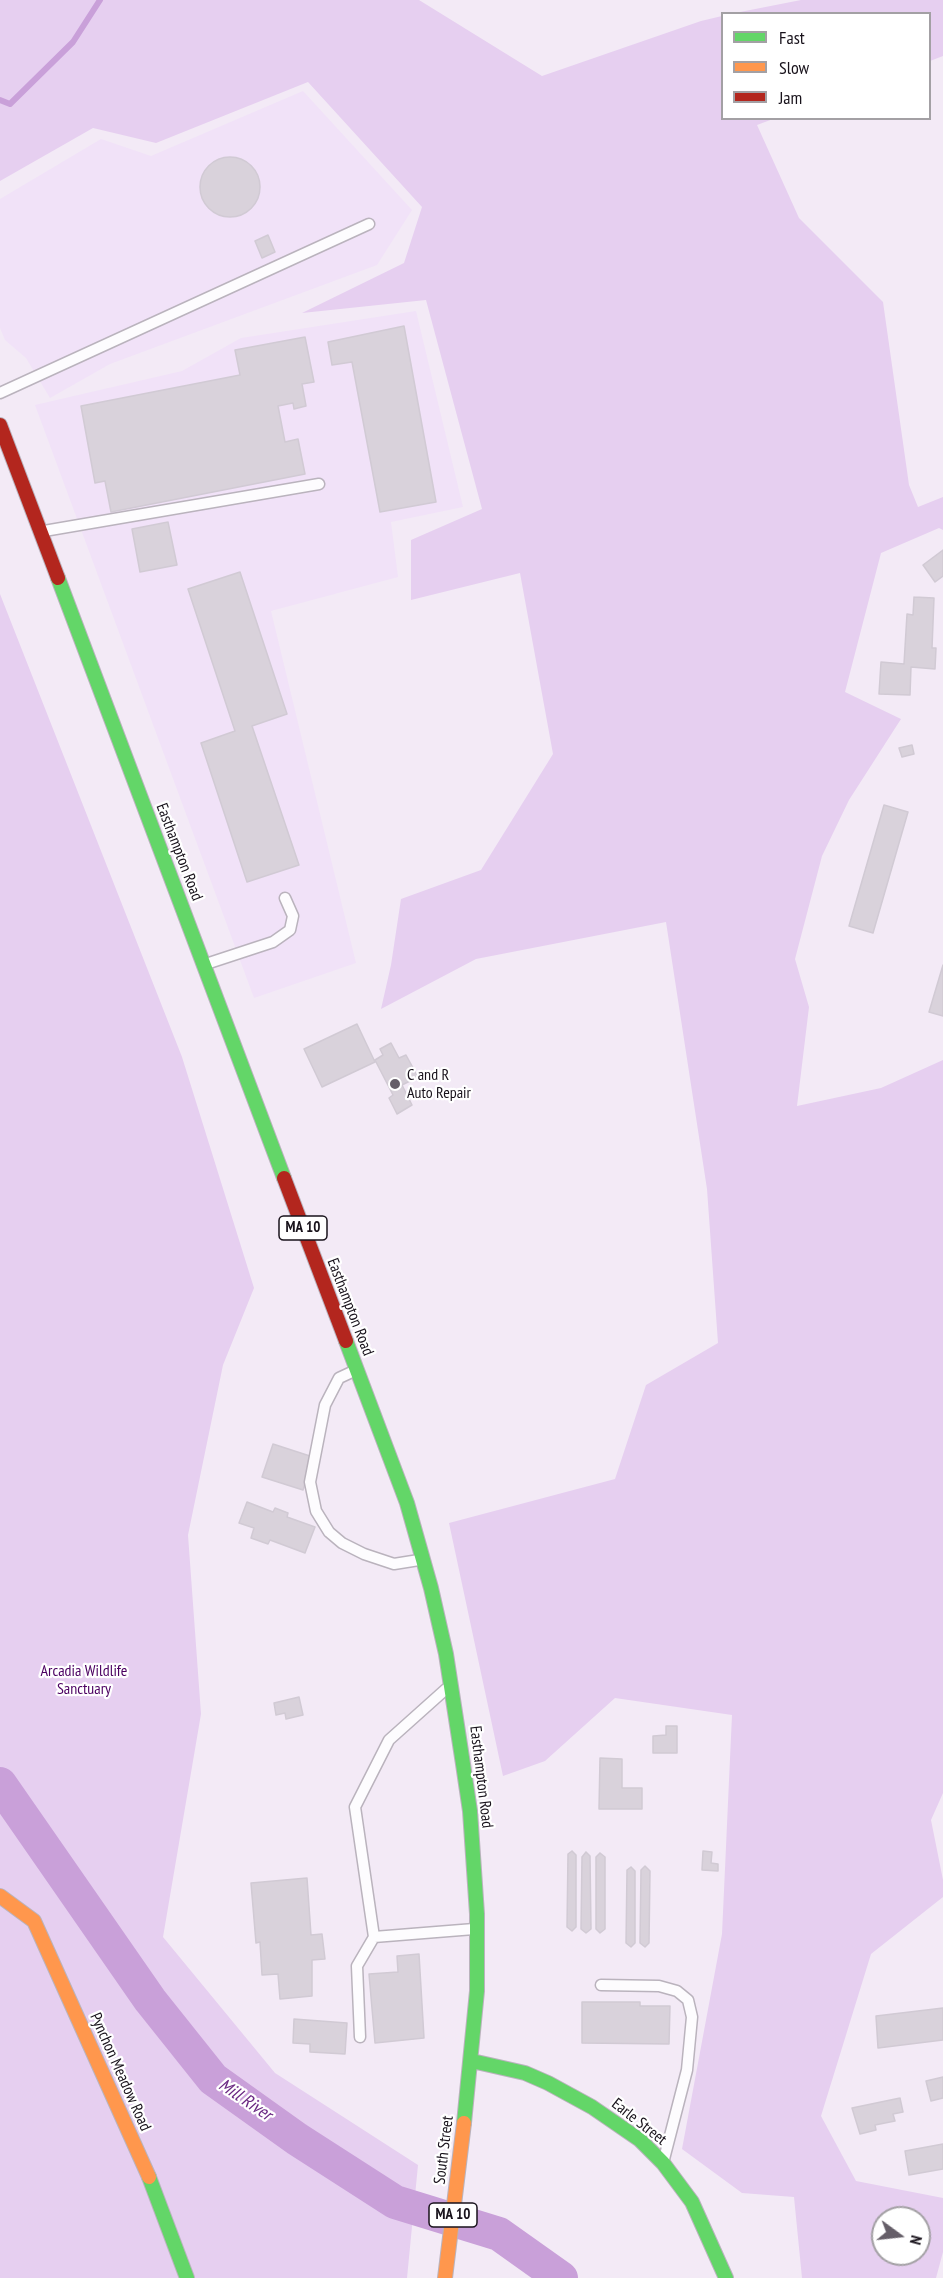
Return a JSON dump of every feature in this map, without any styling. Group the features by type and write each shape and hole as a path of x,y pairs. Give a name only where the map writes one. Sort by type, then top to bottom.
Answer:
{"main road":[{"name":"Easthampton Road","path":"0,425 407,1503 423,1559 451,1685 470,1811 477,1929 477,1991 472,2061"},
{"name":"Pynchon Meadow Road","path":"0,1896 34,1922 151,2181 187,2278"},
{"name":"South Street","path":"445,2278 472,2061"},
{"name":"Earle Street","path":"472,2061 525,2073 571,2094 640,2140 663,2163 692,2202 726,2278"}],"lane":[{"path":"0,393 369,224"},
{"path":"41,532 319,484"},
{"path":"204,964 273,942 290,930 293,916 285,898"},
{"path":"357,1370 339,1378 325,1405 310,1482 316,1511 329,1532 342,1543 364,1554 394,1564 423,1559"},
{"path":"360,2037 357,1966 374,1937 355,1807 389,1740 451,1685"},
{"path":"374,1937 477,1929"},
{"path":"601,1985 659,1986 677,1991 688,2000 692,2017 687,2070 663,2163"}],"shaded area":[{"path":"303,91 412,210 377,265 110,364 50,398 26,358 5,340 0,328 0,199 101,139 151,156"},
{"path":"416,311 463,507 391,522 398,577 271,611 356,963 254,998 35,405 182,371 241,338"}],"green space":[{"path":"0,0 419,0 542,76 701,21 721,16 721,120 770,120 757,125 799,218 883,302 909,485 918,507 943,497 943,530 939,528 881,553 845,692 901,719 849,800 822,856 795,959 809,1007 797,1106 881,1088 943,1060 943,1793 931,1820 943,1880 943,1897 871,1954 821,2116 856,2181 943,2198 943,2252 936,2278 802,2278 794,2197 742,2193 682,2149 722,1934 732,1715 615,1698 545,1761 503,1776 449,1523 615,1479 646,1385 718,1343 707,1189 666,922 476,959 381,1009 391,965 401,899 481,870 553,754 520,573 411,600 411,540 482,509 426,300 302,313 404,263 422,207 308,82 156,143 93,128 0,181"},
{"path":"801,0 943,0 943,56 931,61 931,12 740,12"},
{"name":"Arcadia Wildlife Sanctuary","path":"0,594 182,1057 254,1288 223,1365 188,1535 201,1714 163,1937 275,2073 418,2165 407,2278 0,2278"}],"building":[{"path":"224,157 236,157 247,162 255,170 260,187 258,199 247,212 236,217 224,217 213,212 205,204 200,193 200,181 205,170 213,162"},
{"path":"268,235 275,252 262,258 255,241"},
{"path":"404,326 436,502 380,512 352,362 332,365 328,342"},
{"path":"305,337 314,382 302,384 306,406 294,409 293,403 278,406 285,442 298,439 305,474 111,512 105,481 95,483 81,406 240,375 235,350"},
{"path":"168,522 177,565 140,572 132,529"},
{"path":"943,550 943,576 935,582 923,565"},
{"path":"240,572 287,714 252,726 299,865 247,882 201,743 235,731 188,589"},
{"path":"914,597 934,598 932,648 936,648 935,669 911,667 910,695 879,694 881,662 904,664 907,614 913,615"},
{"path":"912,745 914,754 902,757 899,748"},
{"path":"884,805 908,812 873,933 849,926"},
{"path":"943,965 943,1016 929,1012"},
{"path":"357,1024 375,1062 322,1087 304,1049"},
{"path":"391,1043 399,1058 406,1055 418,1077 402,1085 412,1105 397,1114 389,1098 393,1095 375,1060 383,1055 380,1049"},
{"path":"273,1444 313,1457 303,1490 262,1477"},
{"path":"247,1502 273,1512 275,1508 288,1513 287,1517 315,1527 305,1553 270,1540 268,1544 251,1538 254,1528 239,1523"},
{"path":"299,1697 303,1715 286,1719 285,1713 276,1715 274,1703"},
{"path":"666,1726 677,1726 677,1753 653,1753 653,1736 666,1735"},
{"path":"600,1758 622,1759 622,1788 642,1788 642,1809 599,1809"},
{"path":"572,1851 576,1855 576,1927 572,1931 567,1927 568,1854"},
{"path":"703,1851 712,1852 711,1863 718,1864 718,1871 702,1870"},
{"path":"586,1852 590,1856 591,1929 586,1933 581,1929 582,1857"},
{"path":"600,1853 605,1857 605,1929 600,1933 596,1929 596,1857"},
{"path":"645,1866 650,1871 649,1943 645,1947 640,1943 641,1870"},
{"path":"631,1867 635,1871 635,1943 631,1947 626,1943 627,1870"},
{"path":"307,1878 311,1935 322,1934 325,1959 312,1960 312,1996 280,1999 278,1974 262,1975 260,1942 256,1943 251,1883"},
{"path":"419,1954 424,2038 375,2043 369,1974 398,1972 397,1956"},
{"path":"582,2002 640,2002 640,2006 670,2006 669,2044 582,2043"},
{"path":"943,2008 943,2040 878,2048 876,2016"},
{"path":"294,2019 347,2023 345,2054 310,2052 310,2044 293,2043"},
{"path":"943,2077 943,2098 931,2101 926,2081"},
{"path":"900,2098 903,2112 893,2114 895,2121 875,2125 876,2130 860,2134 852,2108"},
{"path":"943,2144 943,2169 909,2175 905,2151"}],"waterway":[{"path":"0,100 10,104 73,42 100,0"},
{"name":"Mill River","path":"0,1784 150,2000 213,2079 297,2139 395,2202 499,2234 561,2278"}],"traffic: fast":[{"path":"58,578 284,1178"},
{"path":"346,1341 407,1503 431,1588 446,1654 463,1764 470,1811 477,1914 477,1991 464,2123"},
{"path":"472,2061 525,2073 548,2083 592,2107 640,2140 663,2163 692,2202 726,2278"},
{"path":"149,2177 187,2278"}],"traffic: slow":[{"path":"0,1896 34,1921 149,2177"},
{"path":"445,2278 464,2123"}],"traffic: jam":[{"path":"0,425 58,578"},
{"path":"284,1178 346,1341"}],"place":[{"name":"C and R Auto Repair","path":"395,1084"}]}
